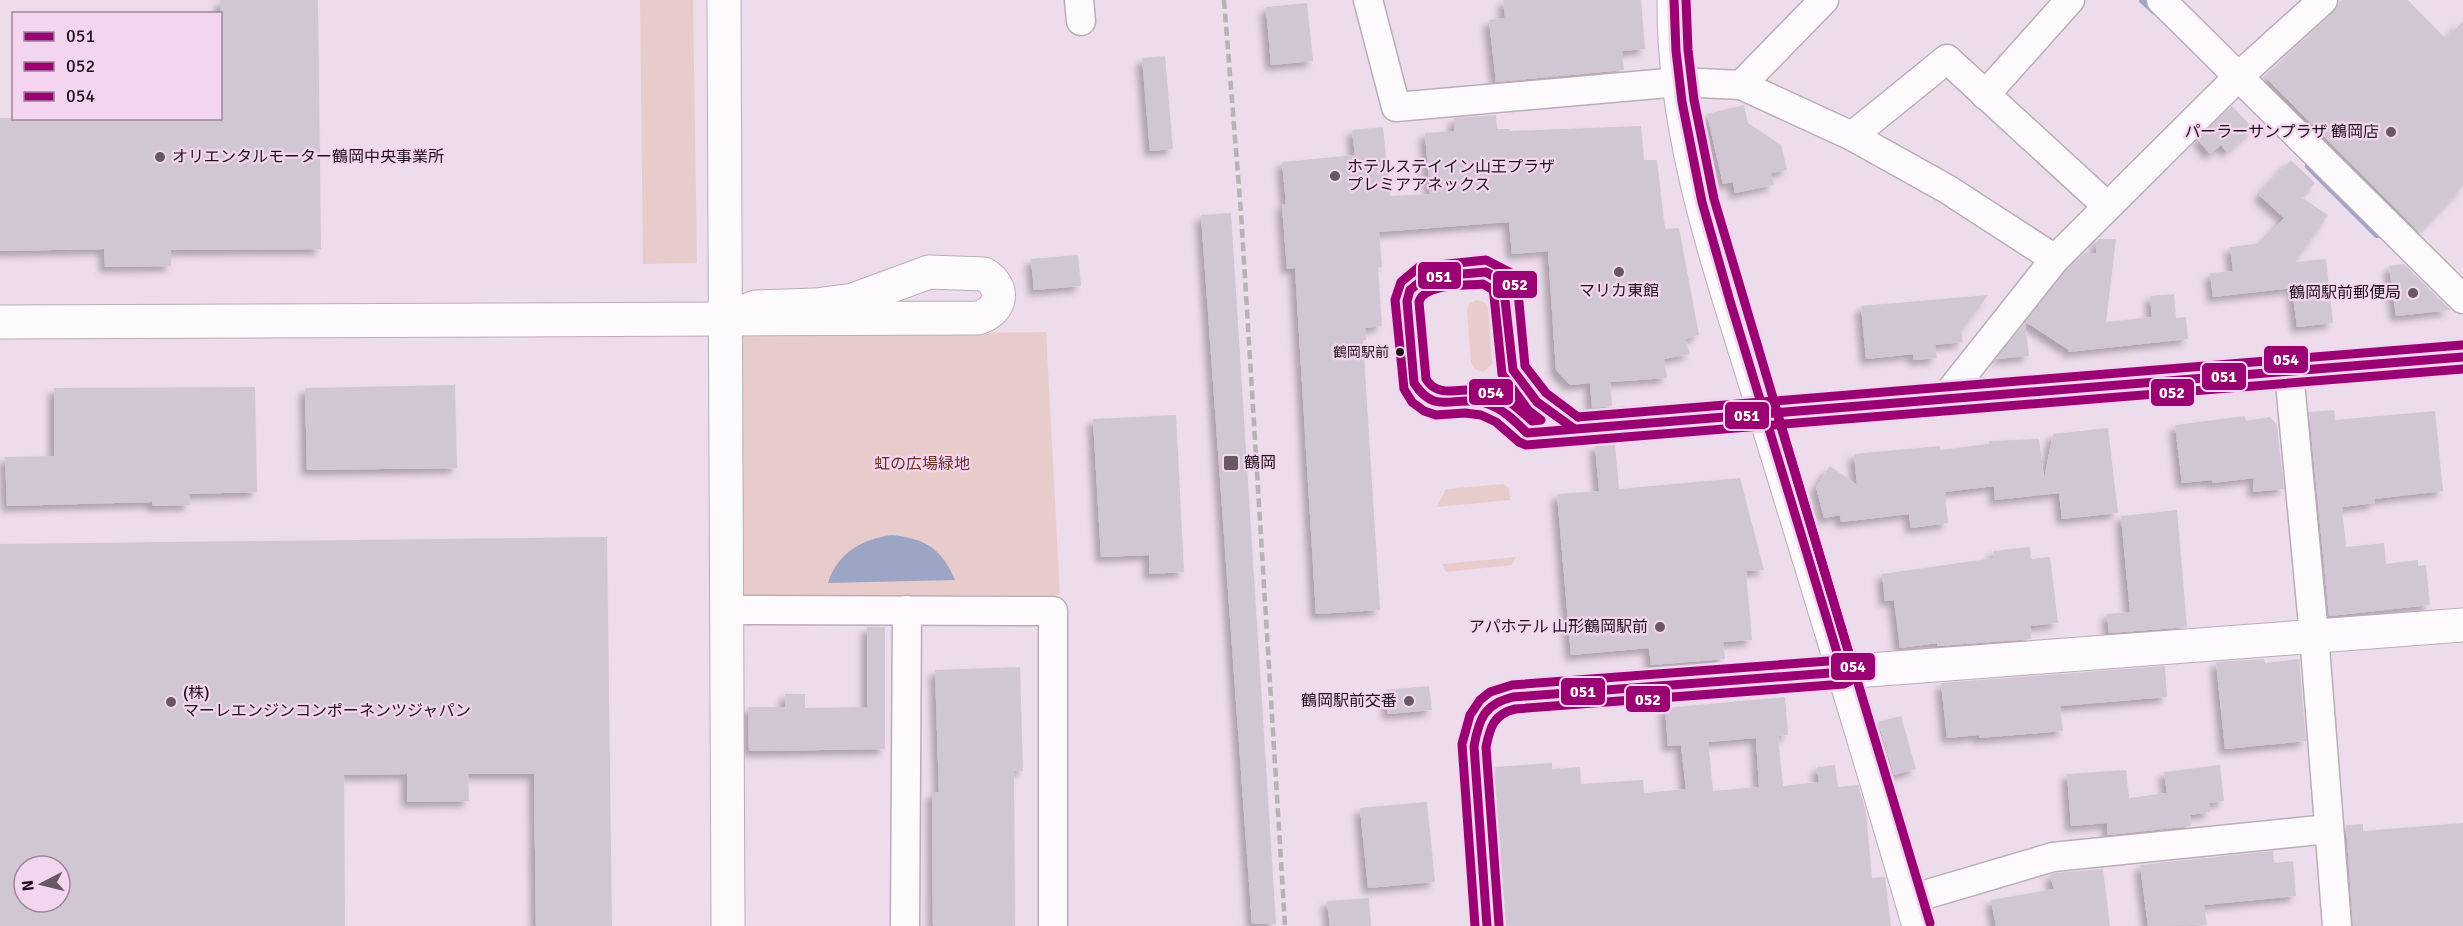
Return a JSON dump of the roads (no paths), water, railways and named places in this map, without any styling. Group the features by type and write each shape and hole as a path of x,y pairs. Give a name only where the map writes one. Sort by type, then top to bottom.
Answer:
{"main road":[{"path":"1573,428 2463,357"}],"street":[{"path":"724,0 728,926"},
{"path":"1368,0 1396,107 1679,82 1741,85 1852,136 1947,189 2055,259"},
{"path":"1674,0 1679,82 1689,147 1710,238 1915,912 2054,857 2329,829"},
{"path":"1741,85 1824,0"},
{"path":"1985,95 2070,0"},
{"path":"2161,0 2463,299"},
{"path":"1944,399 2055,259 2238,77 2323,0"},
{"path":"1852,136 1947,59 2107,206"},
{"path":"0,322 978,318 993,310 998,303 999,294 997,285 984,274 929,272 853,300 816,305 756,307 724,319"},
{"path":"2289,372 2314,635 2337,926"},
{"path":"727,610 1053,611 1053,926"},
{"path":"905,926 907,610"},
{"path":"1487,926 1474,746 1478,725 1486,710 1495,701 1514,697 2463,624"}],"water":[{"path":"892,535 914,539 931,547 944,560 955,580 828,583 838,563 852,549 871,540"}],"waterway":[{"path":"2143,0 2155,11"},
{"path":"2309,166 2377,234"}],"railway":[{"path":"1224,0 1241,213 1285,926"}],"place":[{"name":"パーラーサンプラザ 鶴岡店","path":"2391,132"},
{"name":"オリエンタルモーター鶴岡中央事業所","path":"160,157"},
{"name":"ホテルステイイン山王プラザ プレミアアネックス","path":"1335,176"},
{"name":"マリカ東館","path":"1619,272"},
{"name":"鶴岡駅前郵便局","path":"2413,293"},
{"name":"鶴岡駅前","path":"1400,352"},
{"name":"鶴岡","path":"1231,463"},
{"name":"アパホテル 山形鶴岡駅前","path":"1660,627"},
{"name":"鶴岡駅前交番","path":"1409,701"},
{"name":"(株) マーレエンジンコンポーネンツジャパン","path":"171,702"}],"park label":[{"name":"虹の広場緑地","path":"922,464"}]}
